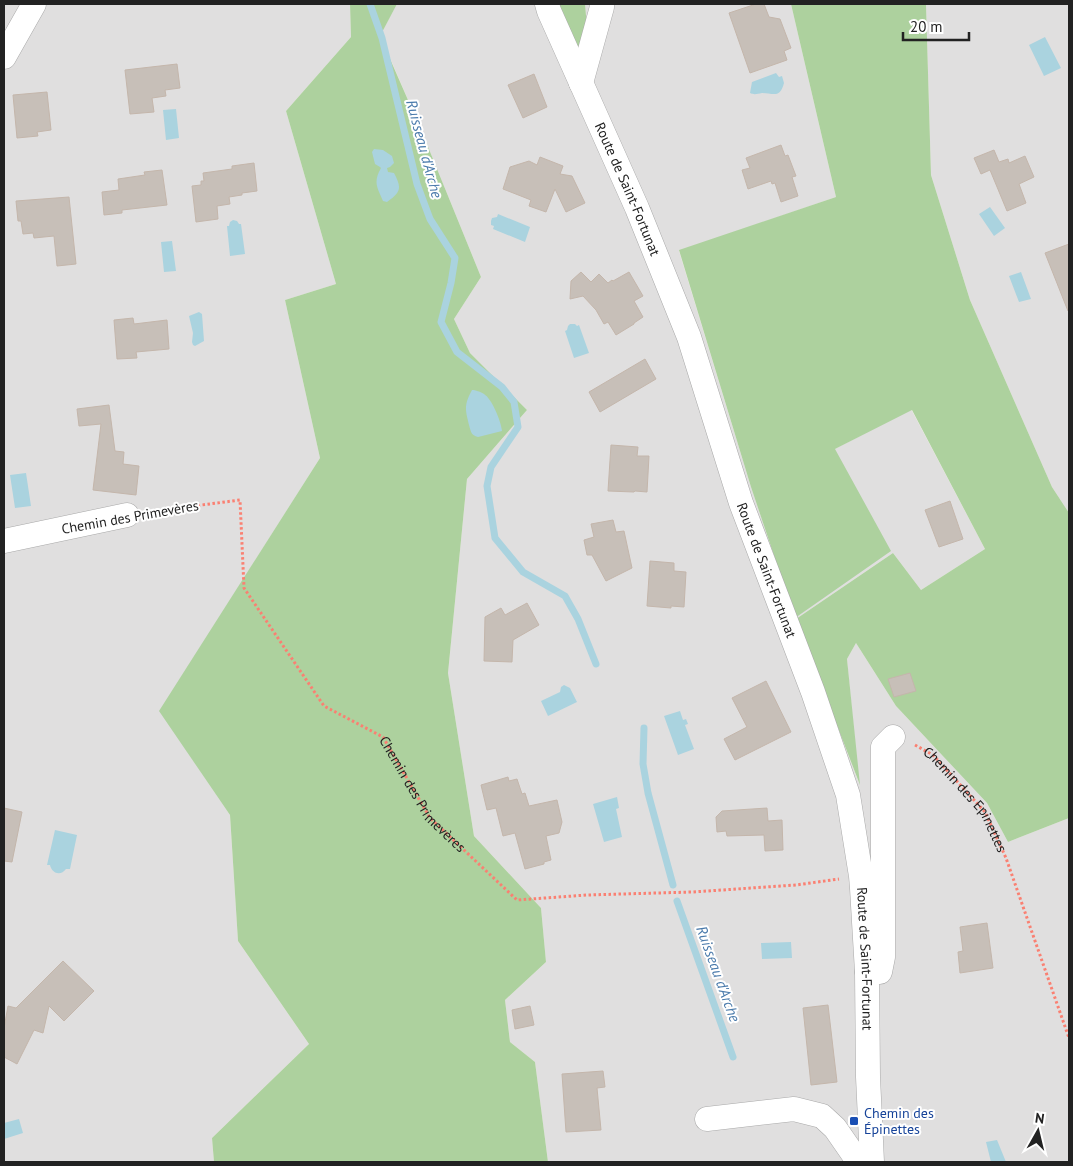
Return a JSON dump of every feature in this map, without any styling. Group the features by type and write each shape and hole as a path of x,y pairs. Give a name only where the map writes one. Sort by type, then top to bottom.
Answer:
{"street":[{"path":"4,57 34,4"},
{"name":"Route de Saint-Fortunat","path":"548,4 549,11 637,208 689,338 741,503 813,692 848,795 861,876 867,972 868,1077 872,1162"},
{"path":"581,83 602,4"},
{"name":"Chemin des Primevères","path":"4,541 127,515"},
{"path":"867,972 880,972 884,957 883,747 893,738"},
{"path":"707,1119 794,1109 822,1116 835,1128 860,1162"}],"path":[{"name":"Chemin des Primevères","path":"127,515 240,500 244,588 324,706 382,737 430,818 517,900 796,885 861,876"},
{"name":"Chemin des Epinettes","path":"893,738 907,741 934,755 985,812 1006,858 1069,1038"}],"shaded area":[{"path":"4,4 350,4 351,37 286,111 336,284 285,300 320,458 160,711 230,815 238,941 309,1044 212,1138 214,1162 4,1162"},
{"path":"397,4 558,4 587,27 585,4 791,4 836,197 679,251 751,487 795,618 835,449 911,409 985,549 921,590 893,553 796,619 859,783 847,659 856,643 896,706 987,803 1008,842 1069,818 1069,1162 548,1162 535,1062 510,1042 505,1000 546,962 541,908 474,836 448,673 467,479 527,410 470,353 454,319 481,277 380,35"},
{"path":"926,4 1069,4 1069,513 1052,487 970,300 931,175"}],"green space":[{"path":"350,4 397,4 380,36 422,132 481,277 454,319 470,353 527,410 467,479 448,673 474,836 541,908 546,962 505,1000 510,1042 535,1062 548,1162 214,1162 212,1138 309,1044 238,941 230,815 159,711 320,458 285,300 336,284 286,111 351,37"},
{"path":"558,4 585,4 587,27 579,56"},
{"path":"791,4 926,4 931,175 970,300 1052,487 1069,513 1069,818 1008,842 987,803 896,706 856,643 847,659 860,785 796,619 893,553 921,590 985,549 912,410 835,449 891,551 795,618 751,487 679,250 836,197"}],"water":[{"path":"1045,37 1061,68 1044,76 1029,45"},
{"path":"776,73 779,77 782,76 784,83 778,93 750,93 752,82"},
{"path":"176,109 179,138 166,140 163,110"},
{"path":"374,149 383,150 392,156 394,163 387,168 388,172 394,173 399,189 387,202 383,201 378,188 377,177 381,168 375,164 372,152"},
{"path":"990,207 1005,228 994,236 979,214"},
{"path":"498,214 530,227 525,242 493,229 494,226 491,225 492,218 497,217"},
{"path":"233,220 241,224 245,254 230,256 227,226"},
{"path":"172,241 176,271 164,272 161,242"},
{"path":"1021,272 1031,299 1019,302 1009,276"},
{"path":"199,312 202,314 204,341 195,346 192,342 193,333 189,316"},
{"path":"570,324 579,325 589,353 574,358 565,331"},
{"path":"472,390 483,393 490,400 498,416 502,431 478,437 472,433 466,407"},
{"path":"26,473 31,506 15,508 10,475"},
{"path":"564,685 570,688 577,702 548,716 541,701 560,692 561,687"},
{"path":"680,711 683,720 686,719 688,724 685,725 694,749 678,755 664,716"},
{"path":"617,797 619,808 616,809 622,837 604,842 593,804"},
{"path":"55,830 77,835 70,869 66,869 62,873 55,872 50,865 47,865"},
{"path":"791,942 792,958 762,959 761,943"},
{"path":"19,1119 23,1133 4,1139 4,1123"},
{"path":"997,1140 1006,1162 991,1162 986,1142"}],"building":[{"path":"756,4 764,4 769,17 780,19 791,48 784,51 787,60 750,73 729,13"},
{"path":"177,64 180,88 165,90 166,96 152,98 154,112 130,114 125,70"},
{"path":"534,74 547,107 523,118 508,85"},
{"path":"47,92 51,130 37,132 38,136 17,138 13,95"},
{"path":"781,145 785,156 788,155 796,176 792,177 798,196 781,202 775,183 772,184 771,181 748,189 742,170 750,168 746,158"},
{"path":"994,150 999,162 1008,159 1009,163 1025,156 1034,177 1019,184 1026,203 1007,211 990,170 981,174 974,158"},
{"path":"540,157 563,166 560,174 572,176 585,203 566,212 555,189 546,212 529,206 531,200 503,189 510,167 529,161 537,165"},
{"path":"254,163 257,191 229,197 230,204 217,206 218,219 196,222 192,186 201,185 201,181 204,181 203,173 232,169 232,166"},
{"path":"162,170 167,205 122,210 122,213 104,215 102,192 119,190 118,179 145,175 144,172"},
{"path":"69,197 76,264 57,266 54,236 34,238 33,233 23,234 21,221 18,221 16,201"},
{"path":"1069,244 1069,311 1068,311 1045,253"},
{"path":"581,272 591,282 599,274 608,283 629,272 643,296 634,301 643,317 616,335 608,322 604,324 596,310 583,296 570,299 571,281"},
{"path":"133,318 134,324 167,320 169,349 136,352 137,358 117,359 114,320"},
{"path":"645,359 656,379 600,412 589,392"},
{"path":"109,405 115,451 124,452 123,464 139,466 136,495 93,490 101,424 79,426 77,409"},
{"path":"611,445 638,447 637,456 649,456 647,492 608,491"},
{"path":"950,501 963,539 939,547 925,510"},
{"path":"613,520 616,532 624,531 632,568 606,581 592,555 587,555 584,540 594,537 591,524"},
{"path":"650,561 674,563 674,571 686,572 684,607 647,606"},
{"path":"527,603 539,625 513,640 512,662 484,661 485,617 501,608 505,615"},
{"path":"910,673 916,691 894,697 888,679"},
{"path":"766,681 791,732 735,760 724,739 747,727 732,698"},
{"path":"508,777 509,781 517,779 522,794 525,793 529,806 557,800 562,822 559,833 546,836 551,860 544,862 544,864 525,869 515,833 503,836 496,808 487,810 481,785"},
{"path":"4,808 22,812 12,862 4,861"},
{"path":"767,808 768,821 782,820 783,850 765,851 764,835 727,836 726,831 717,832 716,817 722,811"},
{"path":"987,923 993,968 960,973 958,952 963,951 960,927"},
{"path":"63,961 94,991 64,1021 49,1006 43,1033 34,1030 17,1064 4,1057 4,1028 8,1006 16,1008"},
{"path":"828,1005 837,1082 811,1085 803,1008"},
{"path":"530,1006 534,1025 515,1029 512,1010"},
{"path":"603,1071 605,1087 597,1088 601,1130 566,1132 562,1074"}],"waterway":[{"name":"Ruisseau d'Arche","path":"370,4 382,38 417,184 430,219 455,258 441,322 457,352 502,387 514,402 518,427 491,467 487,486 495,538 523,572 565,596 578,619 596,664"},
{"name":"Ruisseau d'Arche","path":"644,728 643,764 648,793 673,885"},
{"name":"Ruisseau d'Arche","path":"677,901 733,1057"}],"place":[{"name":"Chemin des Épinettes","path":"854,1121"}]}
